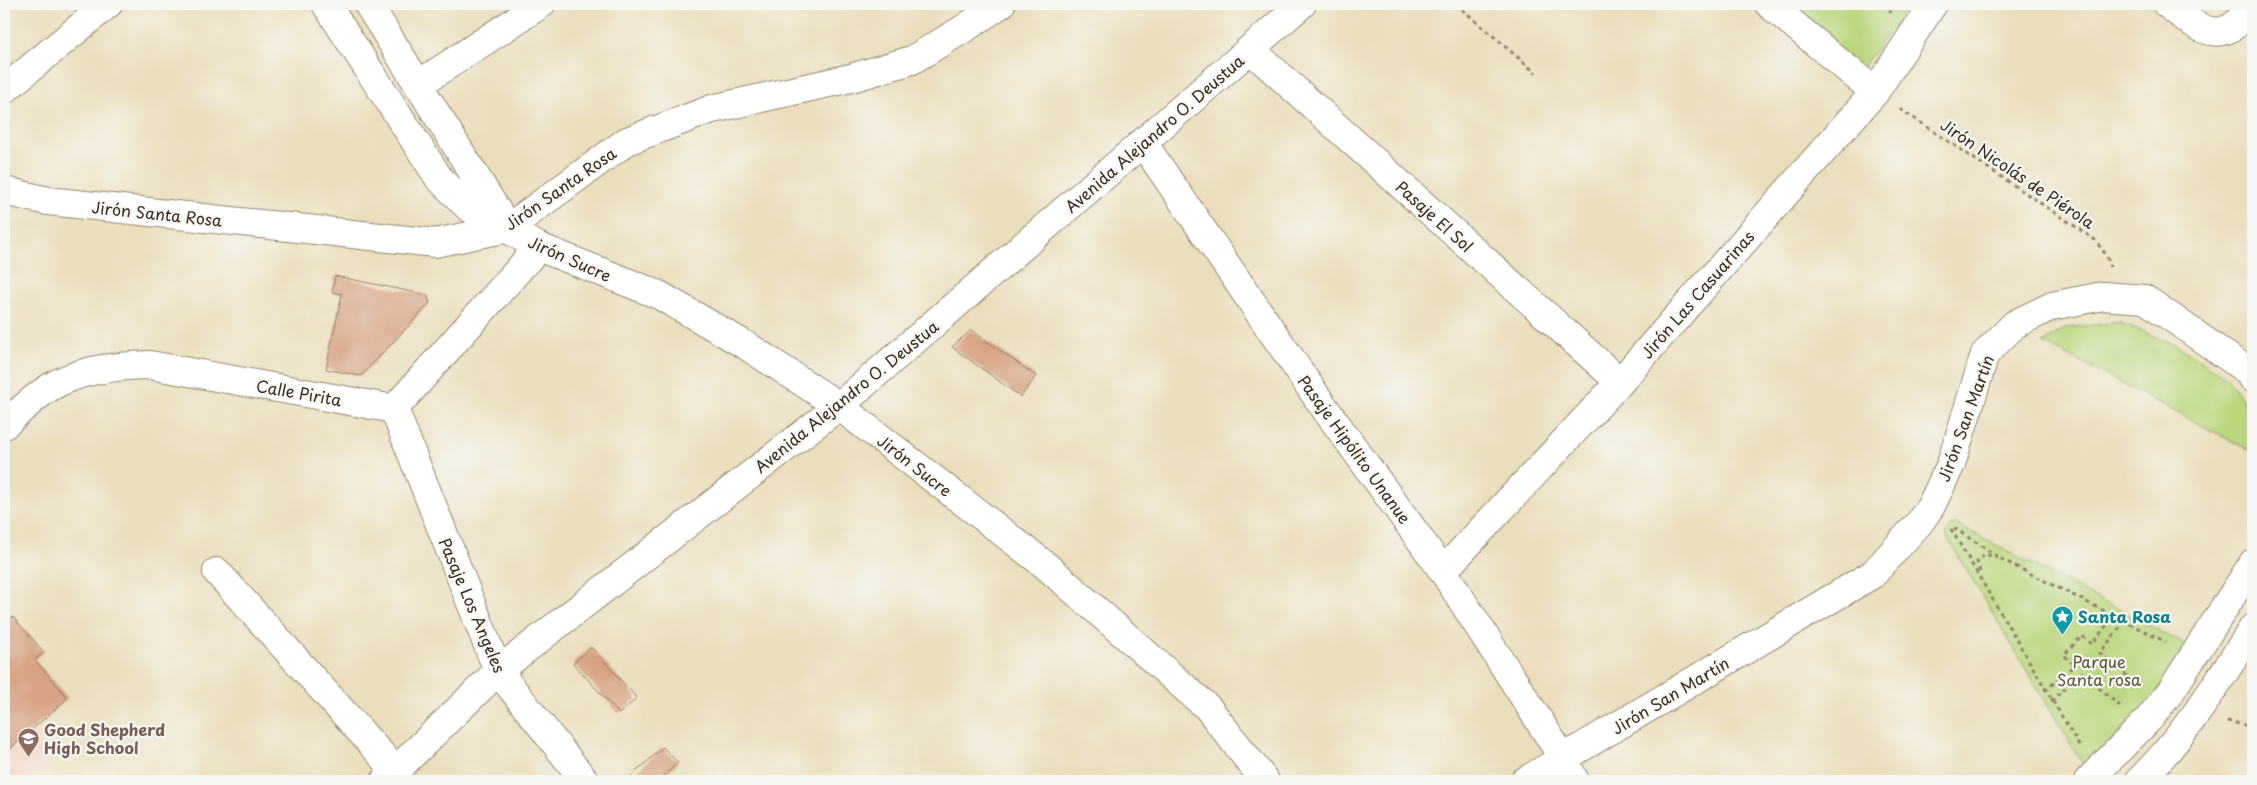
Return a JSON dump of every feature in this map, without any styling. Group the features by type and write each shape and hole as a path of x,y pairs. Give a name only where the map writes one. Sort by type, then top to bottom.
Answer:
{"street":[{"path":"4,90 108,4"},
{"name":"Jirón Sucre","path":"326,4 439,178 468,207 539,247 659,295 747,346 839,406 1045,565 1201,701 1265,781"},
{"name":"Jirón Sucre","path":"368,4 508,228"},
{"path":"419,84 541,4"},
{"name":"Jirón Santa Rosa","path":"4,191 48,200 435,244 508,228 627,141 712,109 851,78 912,60 1001,4"},
{"name":"Avenida Alejandro O. Deustua","path":"391,776 498,671 839,406 1302,4"},
{"path":"1769,4 1874,92"},
{"name":"Jirón Las Casuarinas","path":"1444,571 1620,382 1874,92 1933,4"},
{"path":"2167,4 2209,32 2224,31 2235,24 2252,4"},
{"name":"Pasaje El Sol","path":"1250,50 1620,382"},
{"name":"Pasaje Hipólito Unanue","path":"1143,143 1321,403 1444,571 1569,770"},
{"path":"394,409 539,247"},
{"name":"Jirón San Martín","path":"1525,781 1569,770 1873,574 1920,522 1931,506 1951,464 1985,354 2015,324 2052,306 2103,296 2146,299 2245,369 2253,378"},
{"name":"Calle Pirita","path":"4,425 49,388 82,374 114,366 150,365 394,409"},
{"name":"Pasaje Los Angeles","path":"394,409 498,671 585,781"},
{"path":"2091,778 2149,719 2194,656 2253,563"},
{"path":"217,572 391,776"},
{"path":"2139,781 2175,743 2196,715 2253,628"}],"path":[{"path":"1456,4 1536,73"},
{"name":"Jirón Nicolás de Piérola","path":"1874,92 2094,239 2107,256 2121,296"},
{"path":"2091,778 2051,701 1981,578 1947,523 2003,560 2194,656"},
{"path":"1981,578 1977,562 1985,554 2003,560"},
{"path":"2045,691 2074,665 2064,655 2082,636 2092,644 2114,616"},
{"path":"2125,622 2100,653 2144,690"},
{"path":"2051,701 2082,673 2126,711"}],"shaded area":[{"name":"Good Shepherd High School","path":"30,731 55,760 30,781 4,781 4,754"}],"green space":[{"path":"1779,4 1910,4 1862,68"},
{"path":"2120,322 2180,347 2228,379 2253,416 2253,452 2043,343 2065,328"},
{"name":"Parque Santa rosa","path":"1954,523 2186,645 2154,703 2086,769 1945,534"}],"building":[{"path":"335,276 427,295 430,303 361,376 326,369 342,294 332,292"},
{"path":"971,330 1036,376 1021,397 952,347"},
{"path":"13,617 44,652 35,660 68,698 4,754 4,625"},
{"path":"591,647 637,698 619,714 573,663"},
{"path":"663,747 678,763 658,781 626,781"}],"place":[{"name":"Santa Rosa","path":"2062,635"},
{"name":"Good Shepherd High School","path":"28,757"}]}
